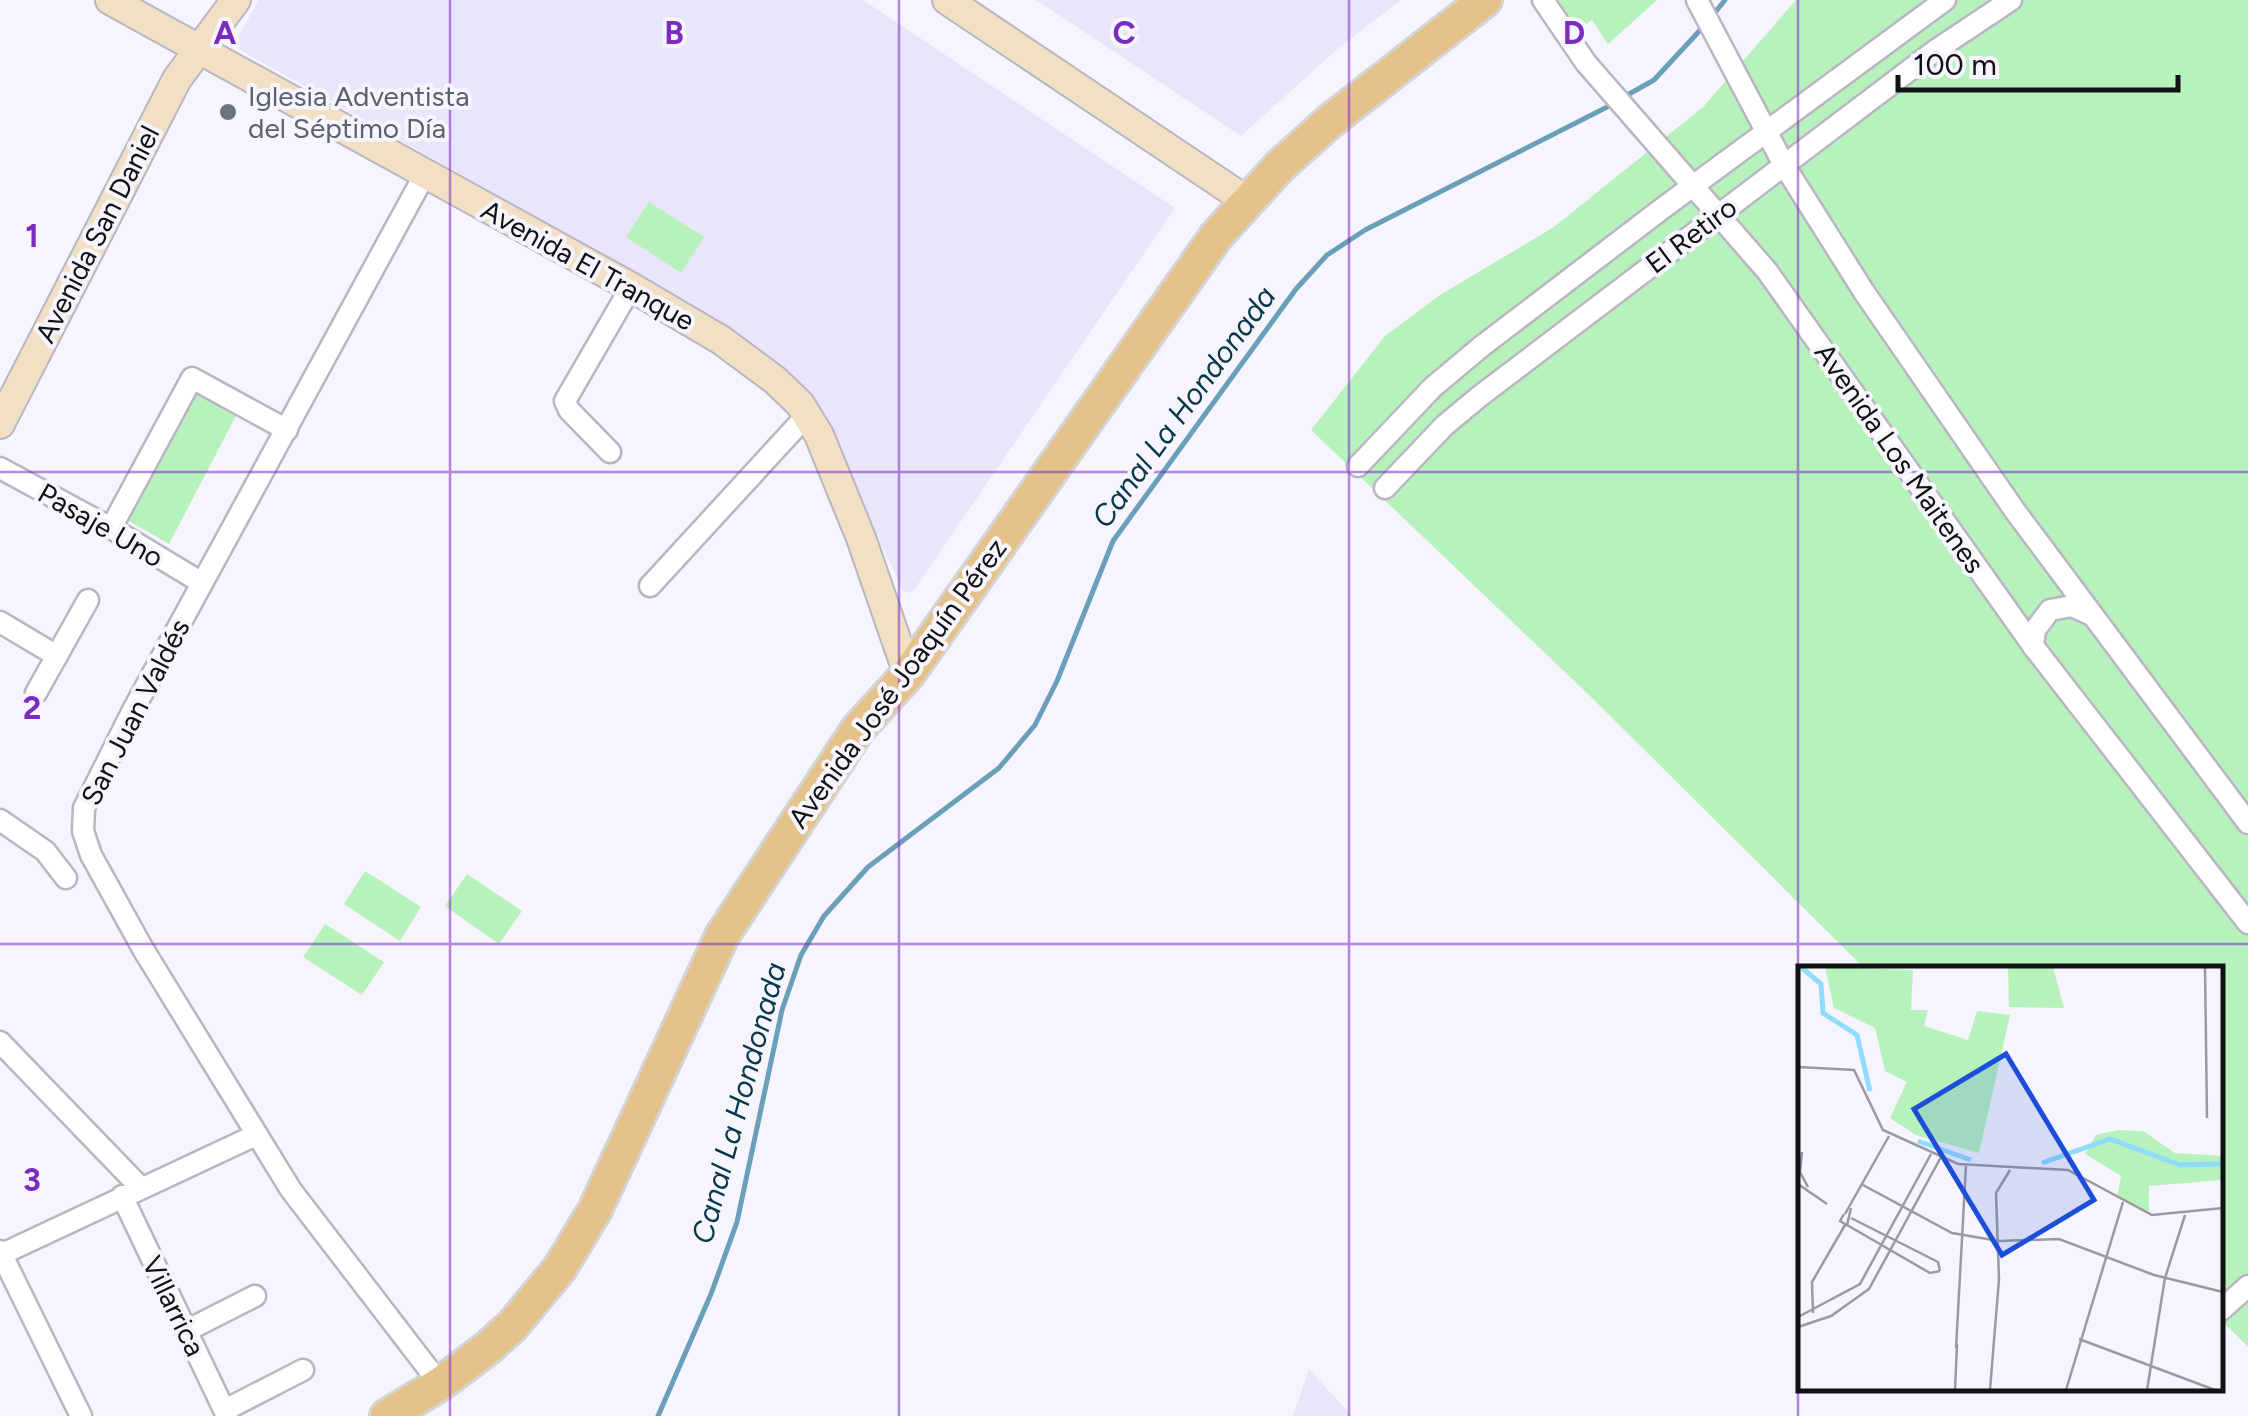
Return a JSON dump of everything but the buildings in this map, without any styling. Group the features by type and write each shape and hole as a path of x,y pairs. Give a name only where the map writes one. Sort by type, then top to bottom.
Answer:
{"main road":[{"name":"Avenida José Joaquín Pérez","path":"386,1416 440,1384 513,1325 578,1243 722,936 858,728 908,674 1191,268 1247,200 1328,122 1485,0"}],"street":[{"name":"Avenida El Tranque","path":"110,0 630,287 746,357 784,387 808,414 846,496 908,674"},
{"name":"Avenida San Daniel","path":"0,424 157,115 183,70 236,0"},
{"path":"947,0 1247,200"},
{"name":"Avenida Los Maitenes","path":"1543,0 1586,63 1718,214 1812,332 2033,646 2248,923"},
{"path":"1696,0 1784,165 1864,292 2090,614 2248,823"},
{"name":"El Retiro","path":"1358,466 1457,366 1945,0"},
{"name":"El Retiro","path":"1385,488 1480,396 1936,50 2011,0"},
{"name":"San Juan Valdés","path":"425,174 91,790 84,808 83,831 91,855 143,949 256,1135 312,1219 440,1384"},
{"path":"610,452 568,410 565,400 630,287"},
{"path":"111,528 192,378 287,430"},
{"path":"650,586 808,414"},
{"path":"1391,429 1393,446 1402,455 1413,457"},
{"name":"Pasaje Uno","path":"0,468 202,583"},
{"path":"36,694 88,600"},
{"path":"2033,646 2035,630 2050,610 2072,606 2090,614"},
{"path":"0,622 57,656"},
{"path":"0,820 44,851 66,878"},
{"name":"Villarrica","path":"0,1042 131,1192 186,1331 226,1413"},
{"path":"82,1416 1,1253 256,1135"},
{"path":"2223,1308 2248,1286"},
{"path":"186,1331 255,1296"},
{"path":"226,1413 303,1370"}],"shaded area":[{"path":"259,0 863,0 1175,208 914,590 908,593 903,591 834,441 741,339 595,250 233,46"},
{"path":"1036,0 1401,0 1335,51 1241,136"},
{"path":"1309,1369 1352,1416 1293,1416"}],"green space":[{"path":"1558,0 1657,0 1608,44 1592,20 1578,30"},
{"path":"1796,0 2248,0 2248,1347 2223,1322 2223,966 1862,966 1589,695 1311,430 1385,336 1440,295 1554,227 1703,107"},
{"path":"649,202 704,237 681,273 626,237"},
{"path":"194,386 238,412 169,544 122,517"},
{"path":"365,871 421,907 400,941 344,904"},
{"path":"467,874 522,911 499,944 445,906"},
{"path":"325,924 384,962 362,995 303,957"}],"waterway":[{"name":"Canal La Hondonada","path":"1713,15 1725,0"},
{"name":"Canal La Hondonada","path":"1622,98 1654,80 1703,27"},
{"name":"Canal La Hondonada","path":"658,1416 711,1294 737,1222 782,1010 801,955 824,916 868,867 999,768 1035,725 1057,681 1113,541 1296,289 1327,255 1365,230 1613,104"}],"place":[{"name":"Iglesia Adventista del Séptimo Día","path":"228,112"}]}
